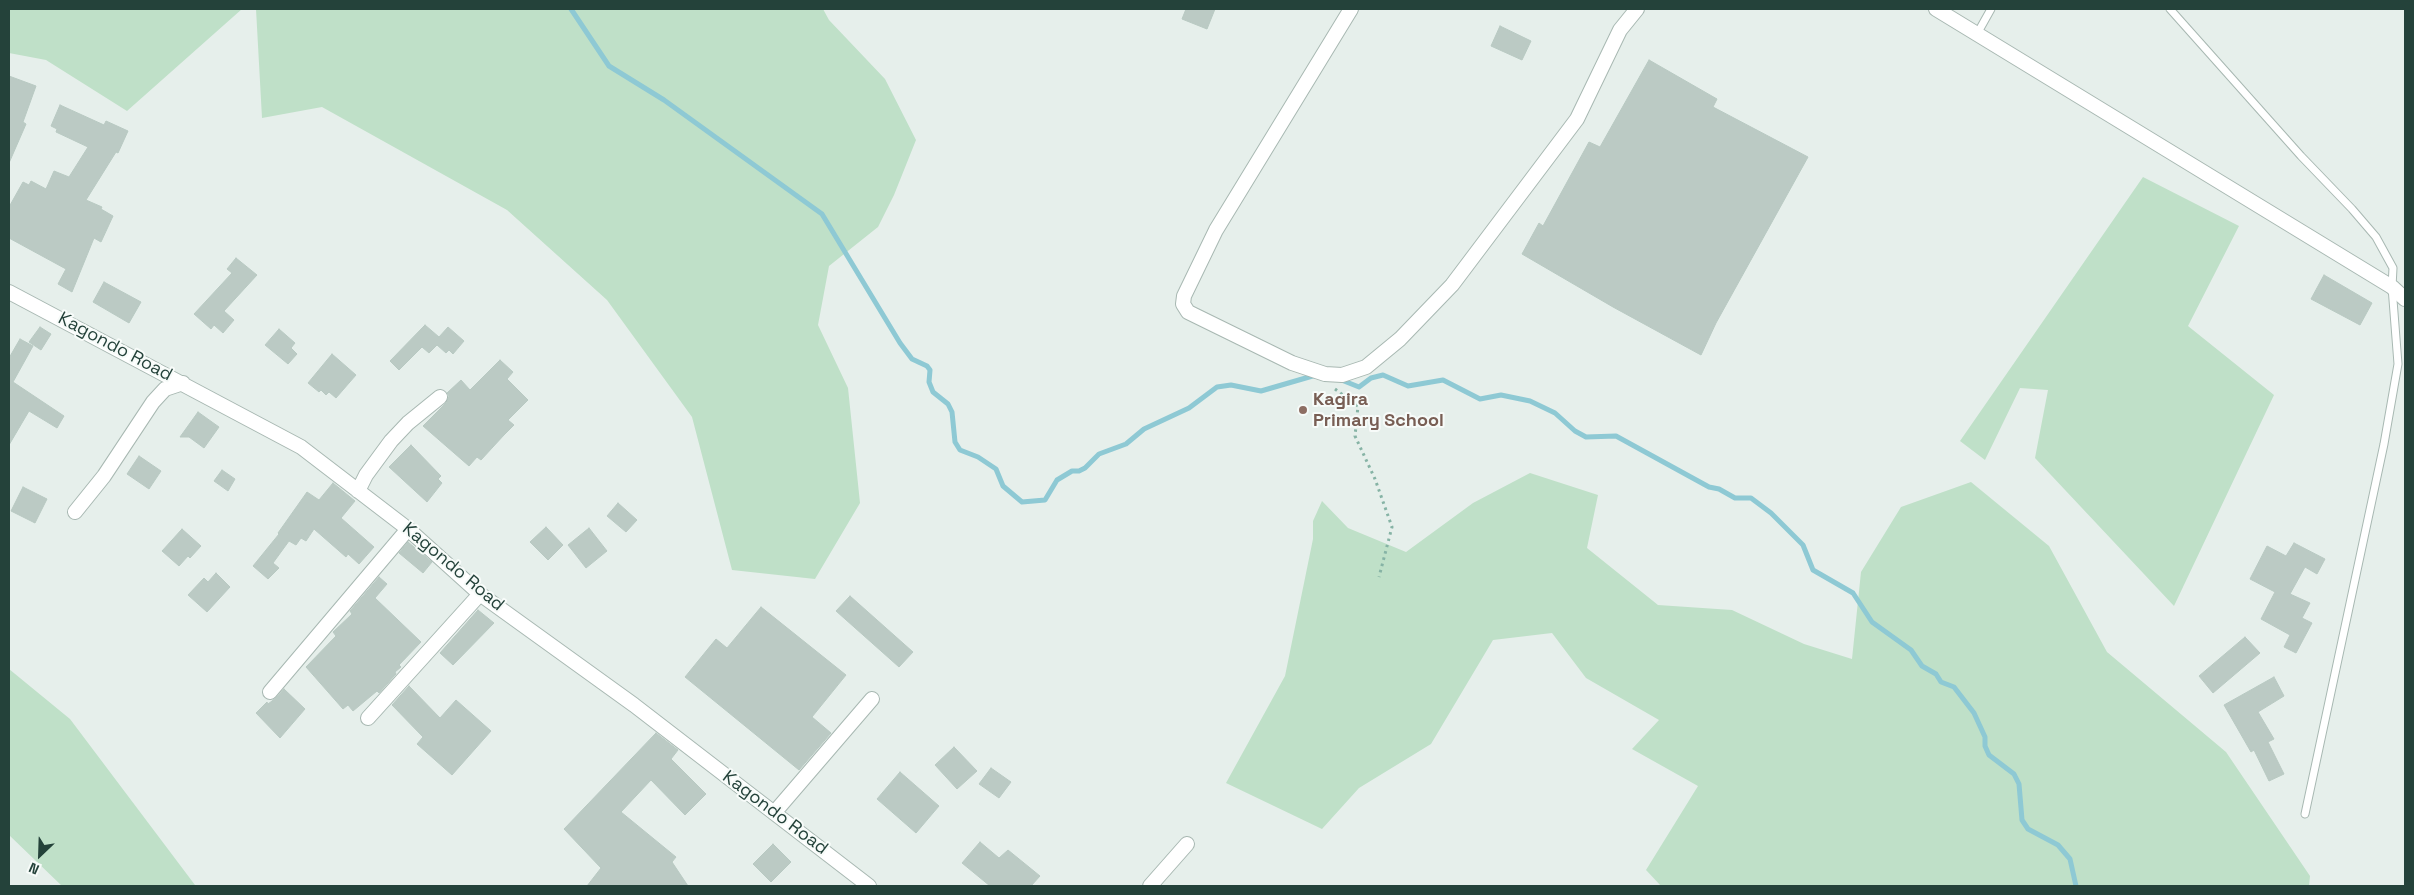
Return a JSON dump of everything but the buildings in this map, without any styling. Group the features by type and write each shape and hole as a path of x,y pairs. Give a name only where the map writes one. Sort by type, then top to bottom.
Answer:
{"street":[{"path":"1351,9 1216,230 1184,296 1183,304 1188,312 1292,363 1326,374 1342,375 1366,367 1400,339 1452,285 1577,119 1620,30 1636,9"},
{"path":"1936,9 2392,287 2405,299"},
{"name":"Kagondo Road","path":"9,292 301,447 408,529 480,594 634,705 869,886"},
{"path":"75,512 104,476 153,402 165,389 183,383"},
{"path":"358,490 366,475 391,441 408,423 440,397"},
{"path":"270,692 408,529"},
{"path":"368,718 480,594"},
{"path":"774,813 872,698"},
{"path":"1150,886 1187,844"}],"lane":[{"path":"1977,34 1992,9"},
{"path":"2170,9 2376,236 2393,268 2392,287 2398,364 2382,453 2305,814"}],"path":[{"path":"1336,392 1358,406 1355,436 1375,479 1392,527 1380,578"}],"green space":[{"path":"9,9 242,9 127,111 46,60 9,53"},
{"path":"256,9 823,9 829,20 885,79 916,140 894,195 878,227 829,266 818,325 848,388 860,503 815,579 732,570 692,417 607,300 507,210 322,107 262,118"},
{"path":"2143,177 2239,226 2188,326 2274,395 2174,606 2035,458 2048,390 2020,388 1985,460 1960,441"},
{"path":"1530,473 1598,495 1587,548 1658,605 1732,610 1804,644 1852,659 1861,572 1901,507 1971,482 2049,546 2107,652 2226,752 2310,876 2309,886 1661,886 1646,870 1698,786 1632,749 1659,720 1586,678 1552,633 1493,640 1431,744 1359,788 1322,829 1226,783 1285,676 1313,539 1313,521 1322,501 1348,528 1406,552 1473,503"},
{"path":"9,669 70,719 195,885 199,886 62,886 9,835"}],"waterway":[{"path":"571,9 609,66 664,100 822,214 900,343 912,359 927,366 930,370 929,382 933,392 948,404 952,412 955,442 960,450 978,457 996,469 1003,486 1022,502 1045,500 1057,480 1072,471 1079,471 1085,468 1099,454 1126,444 1144,429 1189,408 1217,387 1231,385 1261,391 1316,375"},
{"path":"1339,379 1359,387 1371,378 1383,375 1408,386 1443,380 1480,399 1501,395 1530,401 1555,413 1575,431 1586,437 1616,436 1709,487 1719,489 1735,498 1751,498 1771,513 1803,545 1813,570 1853,593 1872,622 1911,650 1922,666 1936,674 1941,682 1954,687 1974,713 1985,737 1985,746 1989,755 2014,774 2019,784 2022,820 2028,829 2058,845 2070,859 2076,886"}],"place":[{"name":"Kagira Primary School","path":"1303,410"}]}
